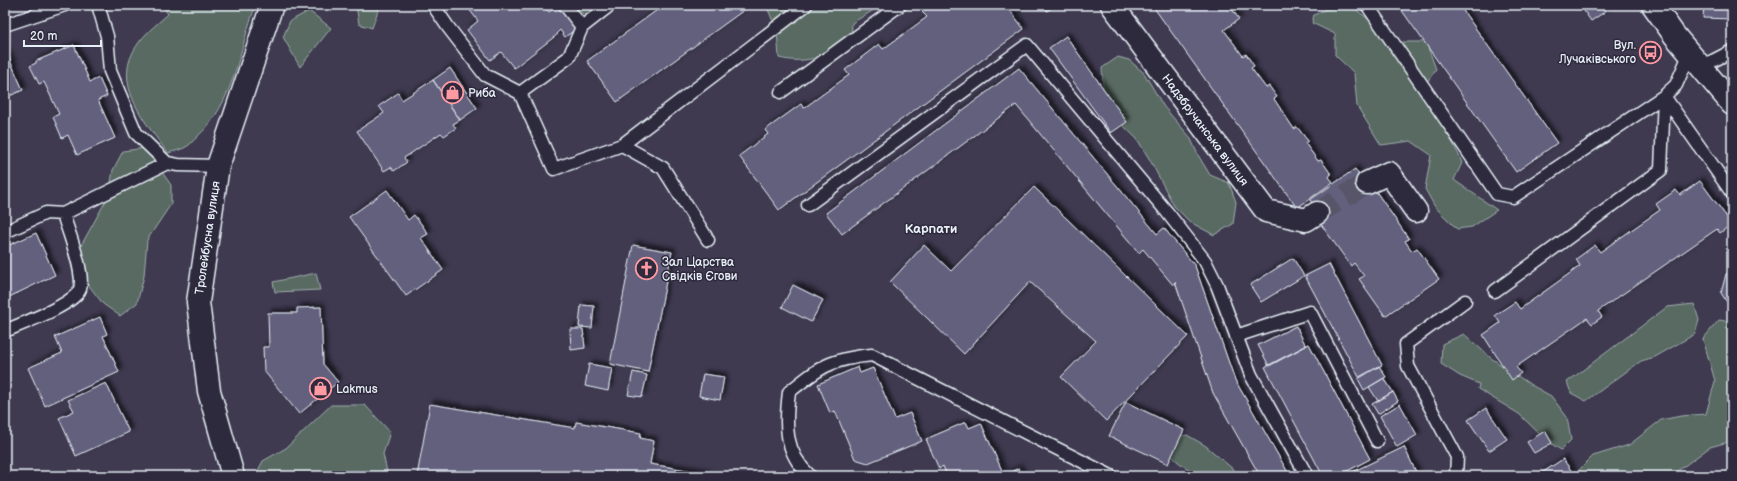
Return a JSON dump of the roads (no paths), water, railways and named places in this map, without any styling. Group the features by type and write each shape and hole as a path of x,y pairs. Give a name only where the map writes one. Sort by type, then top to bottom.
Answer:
{"street":[{"name":"Тролейбусна вулиця","path":"233,476 209,391 198,302 218,166 272,5"},
{"name":"Надзбручанська вулиця","path":"1112,5 1266,211 1306,220 1318,213"},
{"path":"1653,5 1695,60 1732,104"},
{"path":"1367,183 1389,173 1416,211"}],"lane":[{"path":"5,24 65,5"},
{"path":"98,5 107,36 110,71 136,133 167,163 178,165 218,166"},
{"path":"432,5 485,75 520,93 554,169 622,146 806,5"},
{"path":"565,5 582,27"},
{"path":"520,93 569,57 582,27 610,5"},
{"path":"781,92 900,5"},
{"path":"1367,5 1497,194 1513,197 1664,96 1676,85 1695,60 1732,51"},
{"path":"808,205 1027,45 1167,212 1205,261 1217,286 1251,375 1307,476"},
{"path":"1664,96 1732,193"},
{"path":"1495,291 1661,170 1664,96"},
{"path":"622,146 663,168 708,240"},
{"path":"5,232 46,213 63,214 167,163"},
{"path":"5,331 68,303 80,289 80,270 63,214"},
{"path":"1456,476 1457,457 1408,366 1406,344 1465,301"},
{"path":"1236,336 1310,312 1377,440"},
{"path":"810,476 803,469 788,444 786,419 789,392 820,368 846,357 872,355 1111,476"}],"tunnel":[{"path":"1317,213 1367,183"}],"place":[{"name":"Вул. Лучаківського","path":"1651,52"},
{"name":"Риба","path":"453,93"},
{"name":"Зал Царства Свідків Єгови","path":"647,269"},
{"name":"Lakmus","path":"321,389"}],"district":[{"name":"Карпати","path":"931,229"}]}
